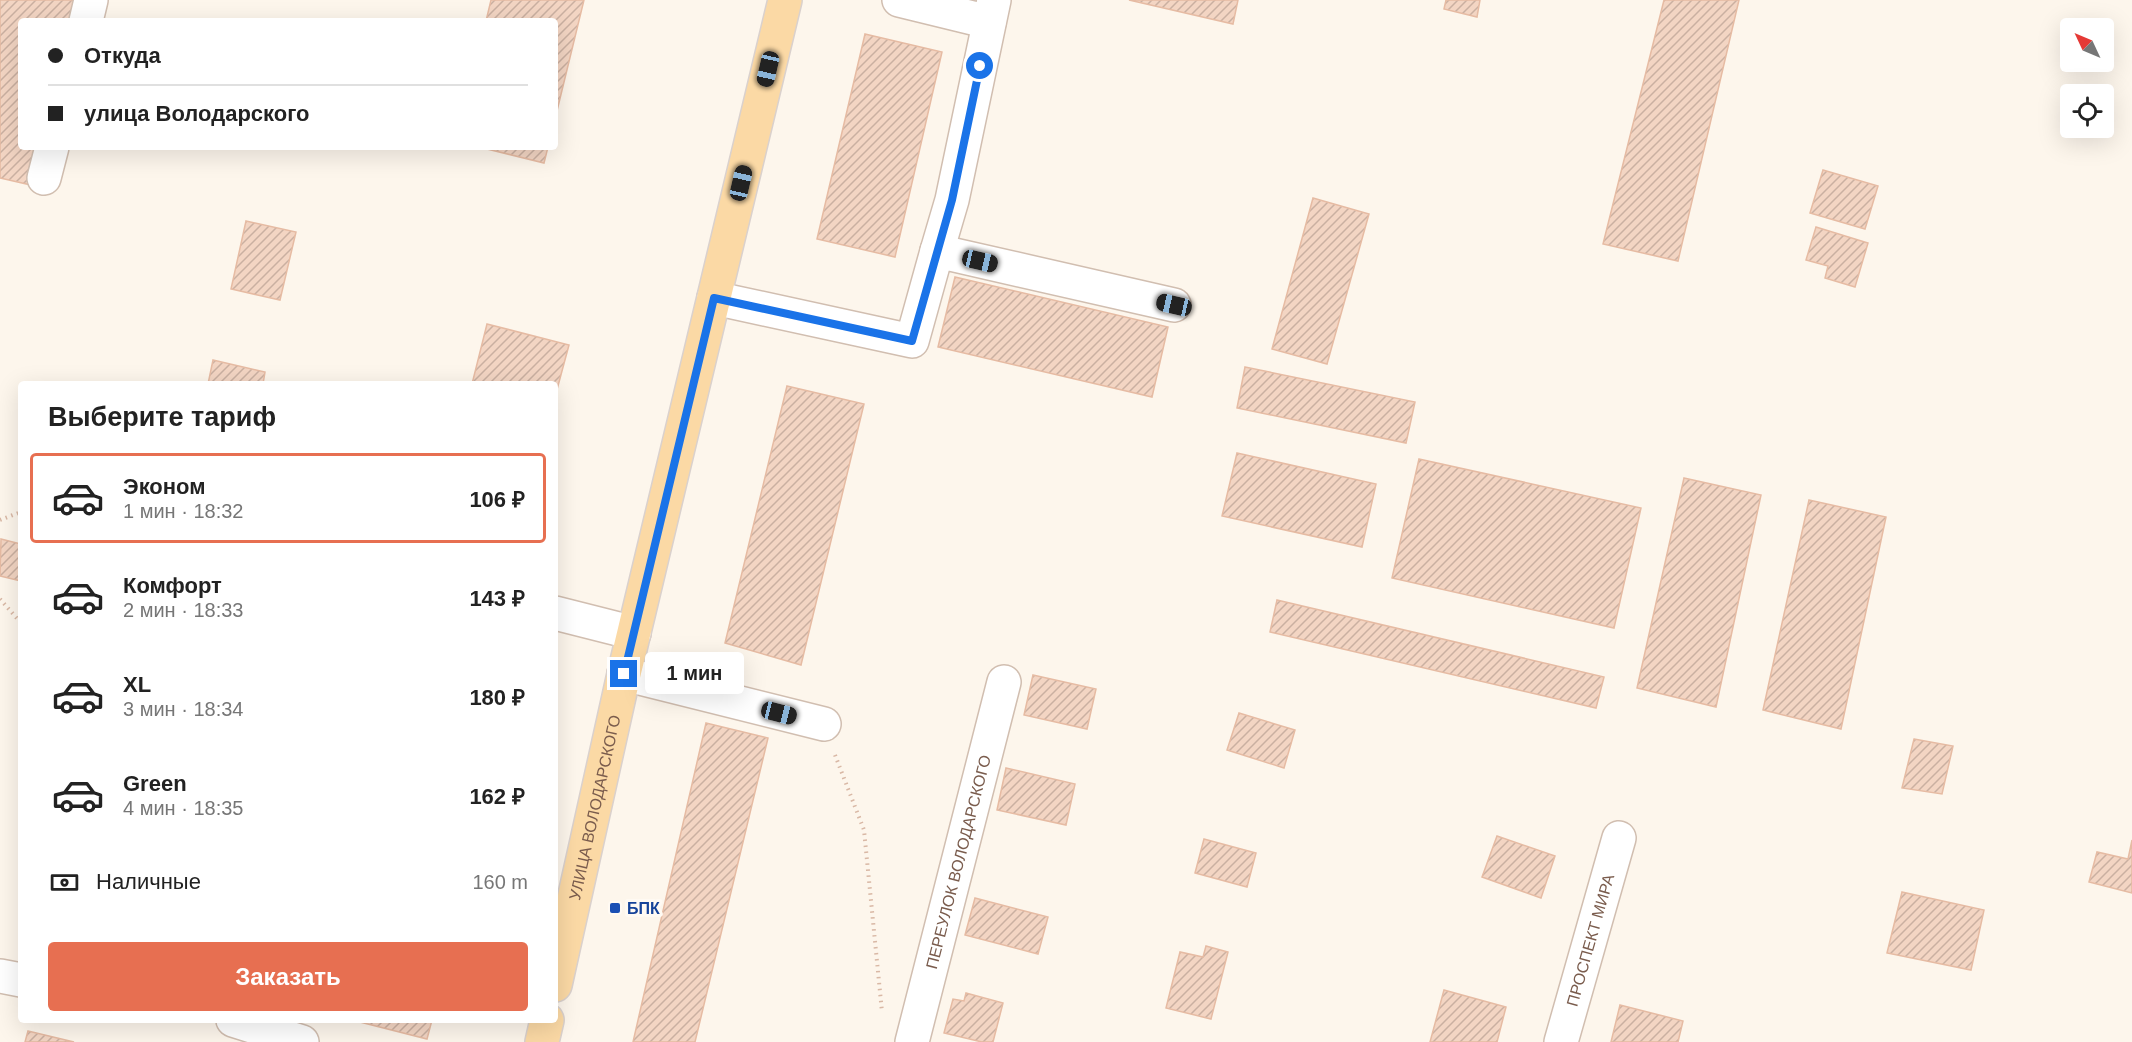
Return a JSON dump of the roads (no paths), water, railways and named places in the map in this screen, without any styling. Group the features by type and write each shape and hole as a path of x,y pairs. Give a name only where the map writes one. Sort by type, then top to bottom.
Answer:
{"main road":[{"name":"УЛИЦА ВОЛОДАРСКОГО","path":"558,971 624,674 785,0"},
{"path":"542,1042 546,1023"}],"street":[{"path":"87,18 91,0"},
{"path":"714,298 912,341 952,200 992,11 899,0"},
{"path":"44,178 51,150"},
{"path":"937,251 1174,305"},
{"path":"558,615 634,633"},
{"path":"624,674 824,724"},
{"name":"ПЕРЕУЛОК ВОЛОДАРСКОГО","path":"912,1042 1004,682"},
{"name":"ПРОСПЕКТ МИРА","path":"1561,1042 1619,838"},
{"path":"0,976 18,979"},
{"path":"242,1023 302,1042"}],"place":[{"name":"БПК","path":"615,908"}]}
